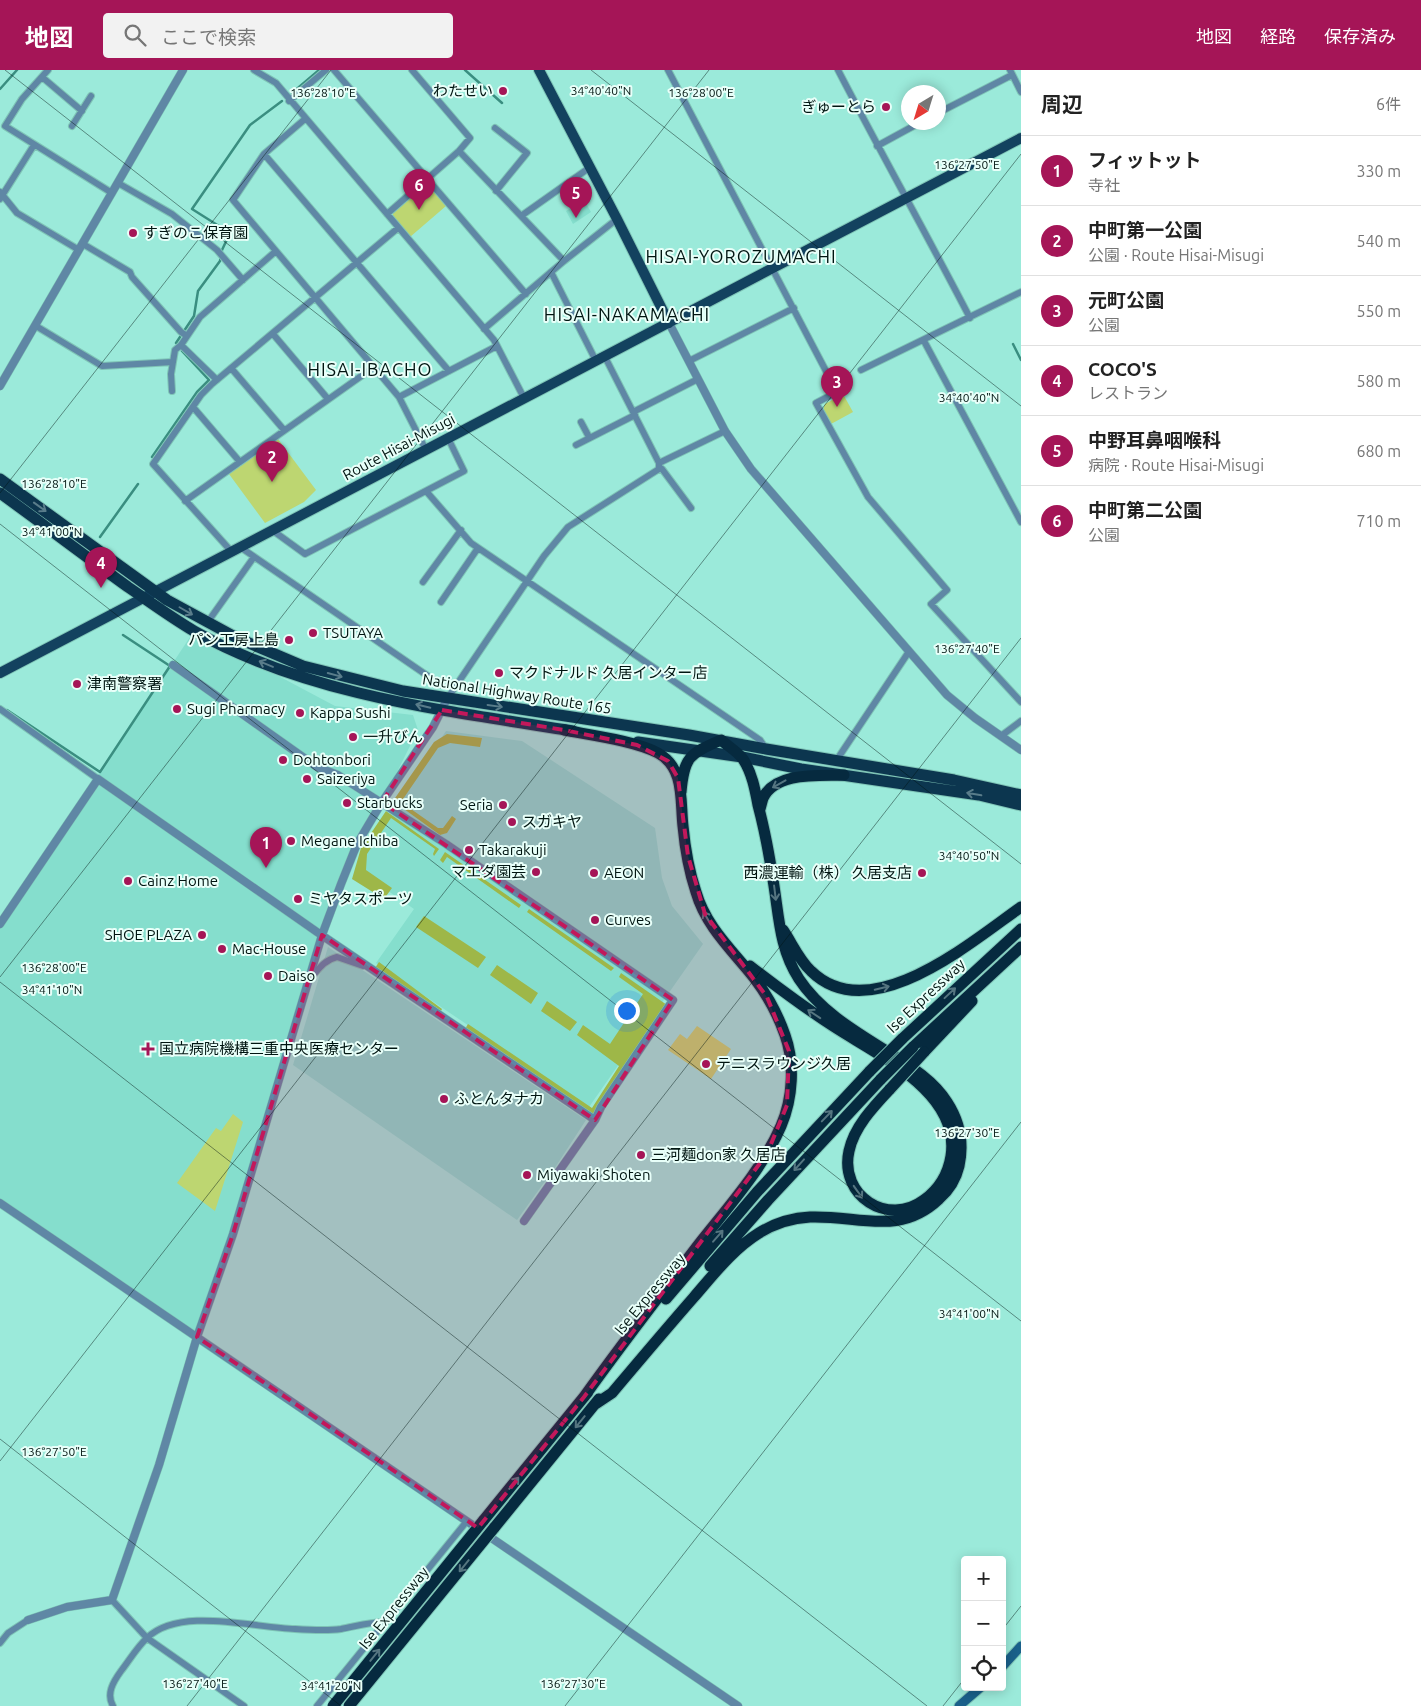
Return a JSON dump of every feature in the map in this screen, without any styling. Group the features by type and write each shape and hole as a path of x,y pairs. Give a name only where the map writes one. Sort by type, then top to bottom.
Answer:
{"highway":[{"name":"National Highway Route 165","path":"0,479 156,592 207,623 303,666 361,682 447,699 721,740 766,750 954,780 1021,794"},
{"name":"National Highway Route 165","path":"0,493 194,631 272,667 314,681 358,693 442,710 742,757 802,769 979,795 1021,805"},
{"path":"564,730 637,745 656,752 674,768 681,792"},
{"path":"584,1397 632,1330 753,1174 767,1154 788,1106 791,1065 786,1036 776,1012 767,997 714,930 704,914 696,893 683,825 681,792 685,765 696,751 721,740 742,757 751,776 760,811 786,953 800,980 816,1000 839,1019 916,1069 942,1094 960,1128 962,1147 957,1171 944,1195 929,1209 912,1218 884,1222 807,1217 782,1222 759,1233 732,1254 612,1393 594,1405"},
{"path":"760,811 768,791 785,780 805,776 844,775"},
{"path":"779,922 811,972 832,986 846,990 876,990 892,985 935,965 1021,907"},
{"name":"Ise Expressway","path":"333,1706 584,1397 704,1252 757,1192 902,1039 1021,929"},
{"name":"Ise Expressway","path":"349,1706 594,1405 768,1200 881,1079 918,1049 1021,948"},
{"path":"736,956 806,1009 910,1076 923,1087 940,1108 948,1124 952,1142 951,1157 946,1174 940,1185 923,1201 913,1207 896,1211 871,1205 864,1200 852,1184 848,1153 864,1121 890,1088 918,1049"}],"main road":[{"path":"539,70 670,323"},
{"name":"Route Hisai-Misugi","path":"0,673 1021,138"},
{"path":"1006,1663 1021,1646"},
{"path":"959,1706 976,1691"}],"street":[{"path":"48,70 22,99 4,126 112,193"},
{"path":"0,386 183,70"},
{"path":"254,70 276,83 289,101 484,329 497,346 524,398"},
{"path":"289,101 326,70"},
{"path":"334,70 526,294"},
{"path":"386,214 459,151 470,138 412,70"},
{"path":"668,70 837,392 816,403 868,496 947,590 931,604 1021,702"},
{"path":"838,70 970,318"},
{"path":"946,109 1011,72 1021,92"},
{"path":"42,77 82,111"},
{"path":"72,126 92,96"},
{"path":"305,119 264,154 233,200 399,397 426,450"},
{"path":"495,128 527,153 496,191"},
{"path":"877,146 907,130"},
{"path":"34,145 1,195 22,217 130,272 132,277 184,334"},
{"path":"459,151 564,261"},
{"path":"264,154 448,371"},
{"path":"521,216 589,168"},
{"path":"118,183 172,214 222,256 243,280"},
{"path":"484,329 564,261 618,220"},
{"path":"398,228 200,395 153,464 185,501 236,549 254,557 441,685"},
{"path":"172,391 171,374 175,350 182,345 184,334 200,317 276,251"},
{"path":"551,272 634,414 659,465 691,508"},
{"path":"860,370 918,342 924,341 1021,292"},
{"path":"689,361 794,308"},
{"path":"670,323 725,431 750,470 946,695 1021,751"},
{"path":"36,326 102,366 173,362"},
{"path":"273,334 328,399"},
{"path":"924,341 1021,522"},
{"path":"182,345 217,380"},
{"path":"399,397 497,346"},
{"path":"185,501 374,366"},
{"path":"231,368 284,430"},
{"path":"576,444 698,379"},
{"path":"193,406 240,462"},
{"path":"581,422 589,437"},
{"path":"112,1600 159,1466 197,1337 233,1234 322,935 357,844 382,802 433,727 447,699 544,556 568,527 656,471 659,465 725,431"},
{"path":"272,530 305,554 426,491 464,471 448,438"},
{"path":"426,491 471,543 760,740 766,750"},
{"path":"423,582 461,530"},
{"path":"441,602 478,548"},
{"path":"207,623 254,557"},
{"path":"836,761 908,652"},
{"path":"173,665 317,766 338,775 382,802 674,1000 601,1107 595,1120 524,1221"},
{"path":"0,709 322,935 595,1120"},
{"path":"1001,736 1021,721"},
{"path":"0,924 98,779"},
{"path":"310,979 325,962 337,957 374,970"},
{"path":"0,1203 738,1706"},
{"path":"317,1706 467,1521"},
{"path":"0,1643 8,1633 28,1620 67,1607 112,1600"},
{"path":"112,1600 147,1638 244,1706"},
{"path":"113,1706 110,1696 113,1683 147,1638 163,1628 187,1622 228,1622 278,1628 339,1629 371,1622 386,1622"}],"highlighted area":[{"path":"442,710 564,730 637,745 668,761 678,778 688,856 705,914 767,997 789,1051 787,1105 767,1154 584,1397 478,1528 197,1337 233,1234 322,935 595,1120 673,1000 382,802"}],"shaded area":[{"path":"584,200 591,212 573,224 566,211"},
{"path":"194,631 335,706 413,715 418,730 382,802 357,844 340,887 197,1337 0,1203 0,924"},
{"path":"446,731 522,741 655,828 662,878 672,906 703,944 589,1107 376,963 414,909 358,870 360,861"},
{"path":"328,947 586,1120 517,1220 293,1065"}],"green space":[{"path":"425,186 429,186 446,206 410,237 393,217 393,213"},
{"path":"843,394 853,412 831,424 823,410 825,404"},
{"path":"278,439 316,490 304,502 265,523 229,474"},
{"path":"447,734 482,738 480,747 450,743 438,748 401,802 438,828 443,828 452,816 456,819 447,833 440,835 393,801 434,742"},
{"path":"386,811 439,849 434,856 435,849 391,818 367,854 366,870 392,888 384,899 352,879 361,848"},
{"path":"445,852 521,905 519,908 447,857 443,863 440,860"},
{"path":"529,909 614,968 611,971 527,912"},
{"path":"424,916 486,957 478,968 416,927"},
{"path":"379,962 442,1009 441,1011 375,968"},
{"path":"497,965 538,993 531,1004 490,975"},
{"path":"621,973 667,1005 593,1116 465,1029 468,1024 592,1108 619,1066 577,1035 583,1025 610,1044 643,994 619,977"},
{"path":"547,1001 577,1022 570,1031 541,1011"},
{"name":"テニスラウンジ久居","path":"697,1026 731,1049 711,1079 668,1050 680,1034 687,1039"},
{"path":"233,1114 243,1122 215,1211 177,1183 216,1128 221,1131"}],"waterway":[{"path":"0,89 17,70"},
{"path":"292,93 319,70"},
{"path":"465,70 502,103"},
{"path":"176,343 194,316 198,291 220,261 222,250 230,233 192,209 250,125 282,101"},
{"path":"1013,344 1021,360"},
{"path":"152,457 197,392 209,380 182,351"},
{"path":"100,537 138,484"},
{"path":"7,710 100,772 170,666 123,635"}],"place":[{"name":"わたせい","path":"503,91"},
{"name":"ぎゅーとら","path":"886,107"},
{"name":"中町第二公園","path":"419,210"},
{"name":"中野耳鼻咽喉科","path":"576,218"},
{"name":"すぎのこ保育園","path":"133,233"},
{"name":"元町公園","path":"837,407"},
{"name":"中町第一公園","path":"272,482"},
{"name":"COCO'S","path":"101,588"},
{"name":"TSUTAYA","path":"313,633"},
{"name":"パン工房上島","path":"289,640"},
{"name":"マクドナルド 久居インター店","path":"499,673"},
{"name":"津南警察署","path":"77,684"},
{"name":"Sugi Pharmacy","path":"177,709"},
{"name":"Kappa Sushi","path":"300,713"},
{"name":"一升びん","path":"353,737"},
{"name":"Dohtonbori","path":"283,760"},
{"name":"Saizeriya","path":"307,779"},
{"name":"Starbucks","path":"347,803"},
{"name":"Seria","path":"503,805"},
{"name":"スガキヤ","path":"512,822"},
{"name":"Megane Ichiba","path":"291,841"},
{"name":"Takarakuji","path":"469,850"},
{"name":"フィットット","path":"266,868"},
{"name":"マエダ園芸","path":"536,872"},
{"name":"AEON","path":"594,873"},
{"name":"西濃運輸（株） 久居支店","path":"922,873"},
{"name":"Cainz Home","path":"128,881"},
{"name":"ミヤタスポーツ","path":"298,899"},
{"name":"Curves","path":"595,920"},
{"name":"SHOE PLAZA","path":"202,935"},
{"name":"Mac-House","path":"222,949"},
{"name":"Daiso","path":"268,976"},
{"name":"国立病院機構三重中央医療センター","path":"148,1049"},
{"name":"テニスラウンジ久居","path":"706,1064"},
{"name":"ふとんタナカ","path":"444,1099"},
{"name":"三河麺don家 久居店","path":"641,1155"},
{"name":"Miyawaki Shoten","path":"527,1175"}],"district":[{"name":"HISAI-YOROZUMACHI","path":"741,257"},
{"name":"HISAI-NAKAMACHI","path":"627,315"},
{"name":"HISAI-IBACHO","path":"370,370"}]}
